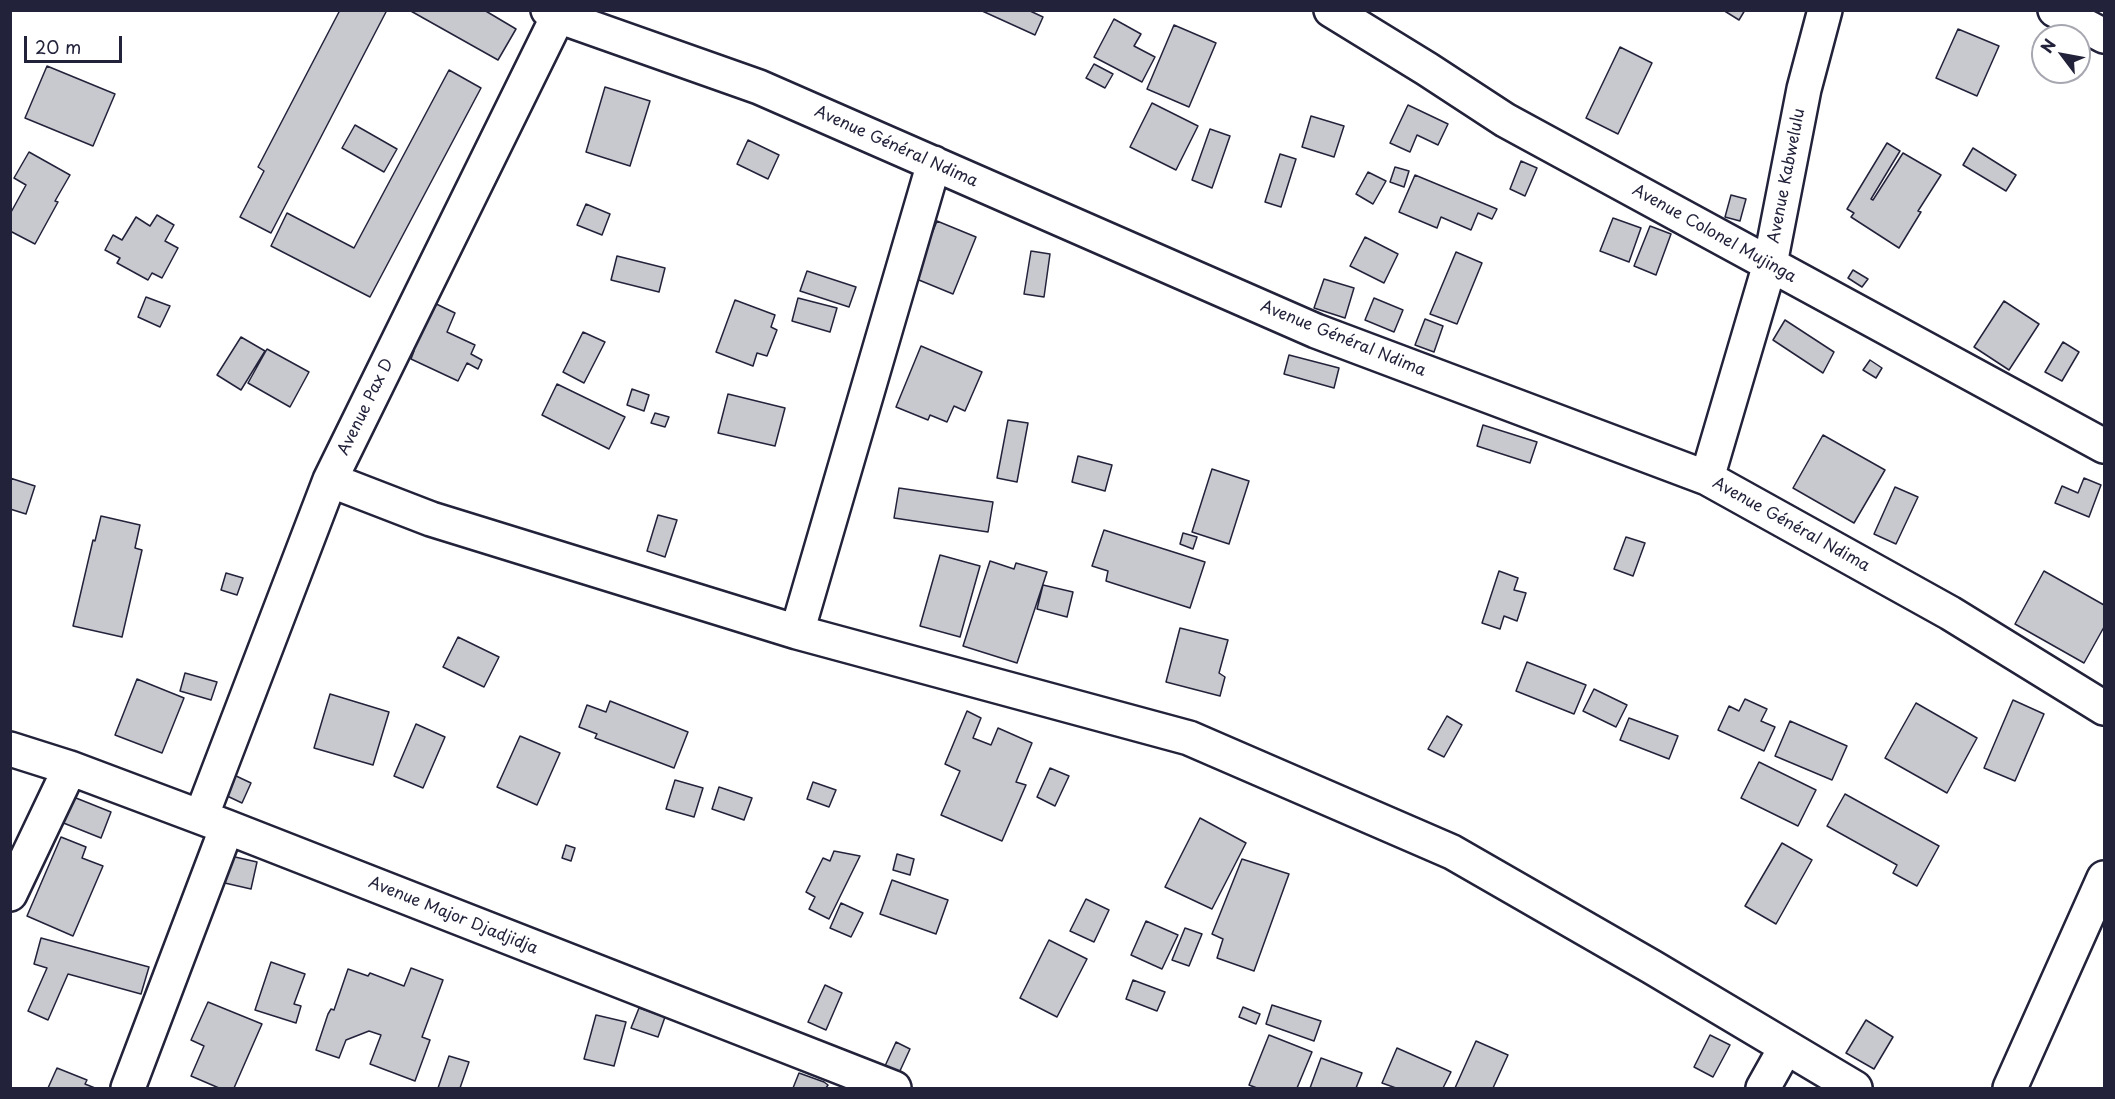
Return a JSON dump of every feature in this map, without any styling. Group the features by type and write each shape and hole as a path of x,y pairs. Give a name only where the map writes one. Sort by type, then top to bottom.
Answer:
{"street":[{"name":"Avenue Colonel Mujinga","path":"1331,10 1505,120 2104,446"},
{"name":"Avenue Kabwelulu","path":"1707,478 1770,264 1804,89 1825,10"},
{"path":"2055,10 2104,36"},
{"name":"Avenue Général Ndima","path":"555,12 759,87 1316,331 1707,478 1950,613 2104,708"},
{"name":"Avenue Pax D","path":"128,1089 214,822 330,480 555,12"},
{"path":"797,632 934,163"},
{"path":"330,480 431,519 797,632 1189,738 1452,852 1652,967 1855,1089"},
{"name":"Avenue Major Djadjidja","path":"10,749 70,768 214,822 894,1089"},
{"path":"10,894 70,768"},
{"path":"2010,1089 2104,878"},
{"path":"1763,1089 1786,1047"}],"building":[{"path":"340,10 387,10 271,233 240,217 264,171 258,167"},
{"path":"409,10 484,10 516,29 498,60"},
{"path":"980,10 1028,10 1043,17 1035,35"},
{"path":"1723,10 1745,10 1739,20"},
{"path":"1114,19 1141,34 1134,46 1155,57 1142,82 1094,57"},
{"path":"1174,25 1216,43 1189,107 1147,89"},
{"path":"1958,29 1999,46 1977,96 1936,78"},
{"path":"1620,47 1652,63 1618,134 1586,118"},
{"path":"1094,64 1113,74 1105,88 1086,78"},
{"path":"47,66 115,94 93,146 25,118"},
{"path":"449,70 481,88 370,297 271,246 287,213 354,248"},
{"path":"605,87 650,101 630,166 586,152"},
{"path":"1152,103 1198,126 1176,170 1130,147"},
{"path":"1408,105 1448,124 1438,145 1417,135 1410,152 1390,143"},
{"path":"1311,116 1344,126 1334,157 1302,147"},
{"path":"355,125 397,149 384,172 342,148"},
{"path":"1210,129 1230,136 1212,188 1192,180"},
{"path":"748,140 779,155 768,179 737,164"},
{"path":"1887,143 1900,151 1871,199 1873,200 1903,153 1941,175 1918,211 1921,212 1899,248 1851,217 1854,213 1847,209"},
{"path":"1973,148 2016,175 2006,191 1963,165"},
{"path":"29,152 70,175 35,244 10,231 10,214 26,185 14,178"},
{"path":"1280,154 1296,159 1281,207 1265,202"},
{"path":"1521,161 1537,168 1525,196 1510,189"},
{"path":"1395,167 1409,171 1404,187 1390,182"},
{"path":"1368,172 1386,181 1373,204 1356,194"},
{"path":"1415,175 1497,209 1492,219 1478,213 1471,230 1441,217 1437,228 1399,212"},
{"path":"1731,195 1746,199 1740,221 1725,217"},
{"path":"586,204 610,214 602,235 577,225"},
{"path":"157,215 174,225 165,241 178,248 162,278 152,273 148,280 117,263 120,258 105,250 113,235 122,240 136,217 150,226"},
{"path":"1613,218 1641,228 1629,262 1600,251"},
{"path":"937,221 976,237 953,294 914,278"},
{"path":"1650,226 1671,234 1656,275 1634,266"},
{"path":"1365,237 1398,254 1384,283 1350,266"},
{"path":"1031,251 1050,254 1044,297 1024,294"},
{"path":"1456,252 1482,263 1457,324 1430,314"},
{"path":"617,256 665,268 659,292 611,280"},
{"path":"1853,270 1868,279 1862,287 1848,278"},
{"path":"807,271 856,287 849,307 800,291"},
{"path":"1324,279 1354,288 1345,318 1314,308"},
{"path":"146,297 170,306 160,327 138,317"},
{"path":"798,298 837,308 830,332 792,321"},
{"path":"1374,298 1403,310 1394,332 1365,320"},
{"path":"428,300 455,313 447,332 475,345 471,354 482,360 478,369 467,363 458,381 411,359 414,351 405,347 414,327 423,331 428,320 420,316"},
{"path":"735,300 775,315 771,327 777,330 767,356 757,353 753,366 716,352"},
{"path":"2004,301 2039,324 2009,370 1974,347"},
{"path":"1425,319 1443,326 1434,352 1415,345"},
{"path":"1785,320 1834,352 1823,373 1773,340"},
{"path":"583,332 605,342 584,383 563,372"},
{"path":"241,337 265,351 241,390 217,375"},
{"path":"2063,342 2079,352 2062,381 2045,372"},
{"path":"921,346 982,372 965,411 954,406 947,422 930,415 928,420 896,407"},
{"path":"267,349 309,372 290,407 248,383"},
{"path":"1289,355 1339,368 1334,388 1284,374"},
{"path":"1870,360 1882,368 1876,378 1863,370"},
{"path":"557,384 625,417 609,449 542,415"},
{"path":"632,389 649,395 644,411 627,405"},
{"path":"728,394 785,408 775,446 718,433"},
{"path":"655,413 669,417 665,427 651,423"},
{"path":"1008,420 1028,423 1017,482 997,478"},
{"path":"1483,425 1537,442 1530,463 1477,446"},
{"path":"1823,435 1885,470 1854,523 1793,488"},
{"path":"1078,456 1112,465 1105,491 1072,482"},
{"path":"1212,469 1249,481 1229,544 1192,532"},
{"path":"10,478 35,486 26,514 10,509"},
{"path":"2084,478 2101,485 2089,517 2055,503 2062,486 2078,493"},
{"path":"1895,487 1918,497 1896,544 1874,534"},
{"path":"899,488 993,502 988,532 894,518"},
{"path":"658,515 677,520 665,557 647,551"},
{"path":"101,516 140,525 135,548 142,550 122,637 73,626 93,540 95,541"},
{"path":"1104,530 1205,562 1190,608 1106,581 1108,571 1092,566"},
{"path":"1183,533 1197,537 1193,549 1180,544"},
{"path":"1626,537 1645,543 1633,576 1614,569"},
{"path":"940,555 980,566 960,637 920,626"},
{"path":"990,561 1014,569 1016,563 1047,572 1017,663 963,646"},
{"path":"1499,571 1518,578 1514,590 1526,593 1517,621 1504,616 1500,629 1482,623"},
{"path":"2044,571 2104,605 2104,627 2084,663 2015,624"},
{"path":"226,573 243,578 237,595 221,590"},
{"path":"1043,585 1073,592 1067,617 1037,609"},
{"path":"1180,628 1228,640 1219,673 1225,677 1220,696 1166,682"},
{"path":"458,637 499,657 484,687 443,667"},
{"path":"1527,662 1586,685 1574,714 1516,691"},
{"path":"185,673 217,682 211,700 180,691"},
{"path":"137,679 184,698 162,753 115,735"},
{"path":"1594,689 1627,705 1616,727 1583,711"},
{"path":"330,694 389,712 373,765 314,748"},
{"path":"1745,699 1767,709 1761,721 1775,727 1764,751 1718,730 1729,706 1739,711"},
{"path":"2013,700 2044,714 2015,781 1984,768"},
{"path":"610,701 688,732 674,768 595,738 597,734 579,727 587,705 606,712"},
{"path":"1916,703 1977,738 1947,793 1885,758"},
{"path":"967,711 981,718 973,738 991,745 998,728 1032,743 1016,782 1026,785 1002,841 941,815 960,771 945,764"},
{"path":"1447,716 1462,725 1444,757 1428,749"},
{"path":"1629,718 1678,736 1669,759 1620,740"},
{"path":"1790,721 1847,746 1832,780 1775,756"},
{"path":"416,724 445,737 423,788 394,776"},
{"path":"520,736 560,753 537,805 497,787"},
{"path":"1759,762 1816,790 1798,826 1741,798"},
{"path":"1050,768 1069,776 1055,806 1037,797"},
{"path":"234,775 251,783 242,803 225,795"},
{"path":"675,780 703,788 694,817 666,809"},
{"path":"813,782 836,790 829,807 807,799"},
{"path":"719,787 752,798 744,820 712,809"},
{"path":"1845,794 1939,846 1917,886 1893,873 1897,865 1827,826"},
{"path":"71,796 111,812 101,838 61,822"},
{"path":"1200,818 1246,843 1212,909 1165,887"},
{"path":"61,837 86,847 82,858 103,866 73,936 27,916"},
{"path":"1782,843 1812,860 1776,924 1745,906"},
{"path":"566,845 575,848 571,861 562,858"},
{"path":"834,851 860,856 829,919 809,909 815,897 806,892 823,858 830,861"},
{"path":"222,854 257,862 251,889 216,881"},
{"path":"897,854 914,859 910,875 893,870"},
{"path":"1242,859 1289,874 1254,971 1217,958 1223,939 1212,934"},
{"path":"892,880 948,900 936,934 880,914"},
{"path":"1086,899 1109,910 1094,942 1070,931"},
{"path":"841,903 863,913 851,937 830,928"},
{"path":"1146,921 1178,935 1162,969 1131,955"},
{"path":"1185,928 1202,934 1189,966 1172,960"},
{"path":"41,938 149,967 141,994 68,974 48,1020 28,1011 47,968 34,964"},
{"path":"1049,940 1087,959 1057,1017 1020,998"},
{"path":"271,962 305,974 294,1004 301,1006 296,1023 255,1010"},
{"path":"411,968 443,980 422,1037 430,1040 415,1081 370,1064 381,1035 369,1031 346,1040 339,1058 316,1050 328,1014 331,1009 334,1010 348,969 368,976 370,973 404,986"},
{"path":"1133,980 1165,992 1157,1011 1126,999"},
{"path":"825,985 842,993 826,1030 808,1022"},
{"path":"208,1002 262,1024 234,1088 219,1088 191,1076 204,1046 191,1040"},
{"path":"1272,1005 1321,1021 1314,1041 1266,1024"},
{"path":"1243,1007 1260,1014 1256,1024 1239,1017"},
{"path":"639,1008 665,1017 658,1037 631,1028"},
{"path":"596,1015 626,1022 614,1066 584,1059"},
{"path":"1866,1020 1893,1037 1874,1069 1846,1053"},
{"path":"1269,1035 1312,1052 1297,1088 1257,1088 1249,1085"},
{"path":"1710,1035 1730,1045 1713,1077 1694,1067"},
{"path":"1476,1041 1508,1055 1493,1088 1455,1088"},
{"path":"896,1042 910,1049 899,1073 885,1066"},
{"path":"1397,1048 1451,1072 1443,1088 1396,1088 1382,1083"},
{"path":"449,1056 469,1062 460,1088 438,1088"},
{"path":"1321,1058 1362,1073 1356,1088 1310,1088"},
{"path":"57,1068 87,1080 85,1084 95,1088 48,1088"},
{"path":"799,1073 828,1085 826,1088 793,1088"}]}
